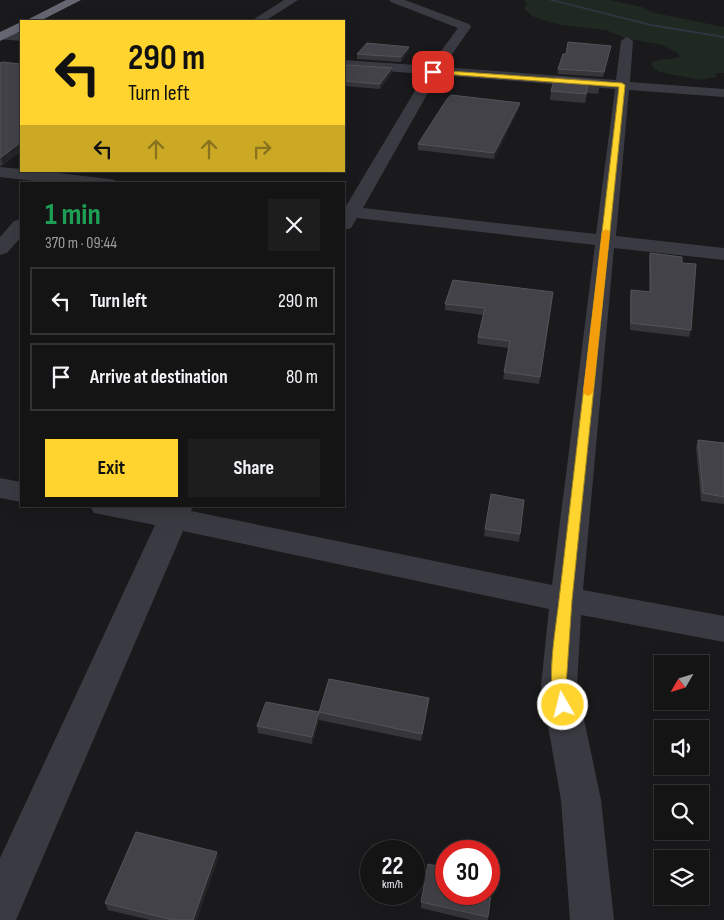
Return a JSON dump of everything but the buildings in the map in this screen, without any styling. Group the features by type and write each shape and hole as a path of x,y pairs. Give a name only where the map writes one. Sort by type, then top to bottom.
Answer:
{"highway":[{"path":"33,20 75,0"},
{"path":"7,35 20,27"}],"street":[{"path":"259,20 292,0"},
{"path":"394,0 465,27 433,72 346,216 605,239 724,254"},
{"path":"592,920 582,800 559,686 566,600 627,41"},
{"path":"345,64 724,93"},
{"path":"0,172 94,182"},
{"path":"0,249 20,226"},
{"path":"0,488 20,492"},
{"path":"116,507 175,512 566,600 724,629"},
{"path":"0,907 175,512"}],"shaded area":[{"path":"525,0 610,0 642,7 655,13 724,27 724,73 715,73 717,77 701,80 659,72 651,63 679,57 678,53 662,45 625,38 606,30 561,25 539,19 532,16 524,8 527,4"}],"waterway":[{"path":"550,0 651,25 724,37"}],"slow traffic":[{"path":"588,393 606,232"}],"route":[{"path":"433,72 622,85 566,600 559,686 563,705"}]}
